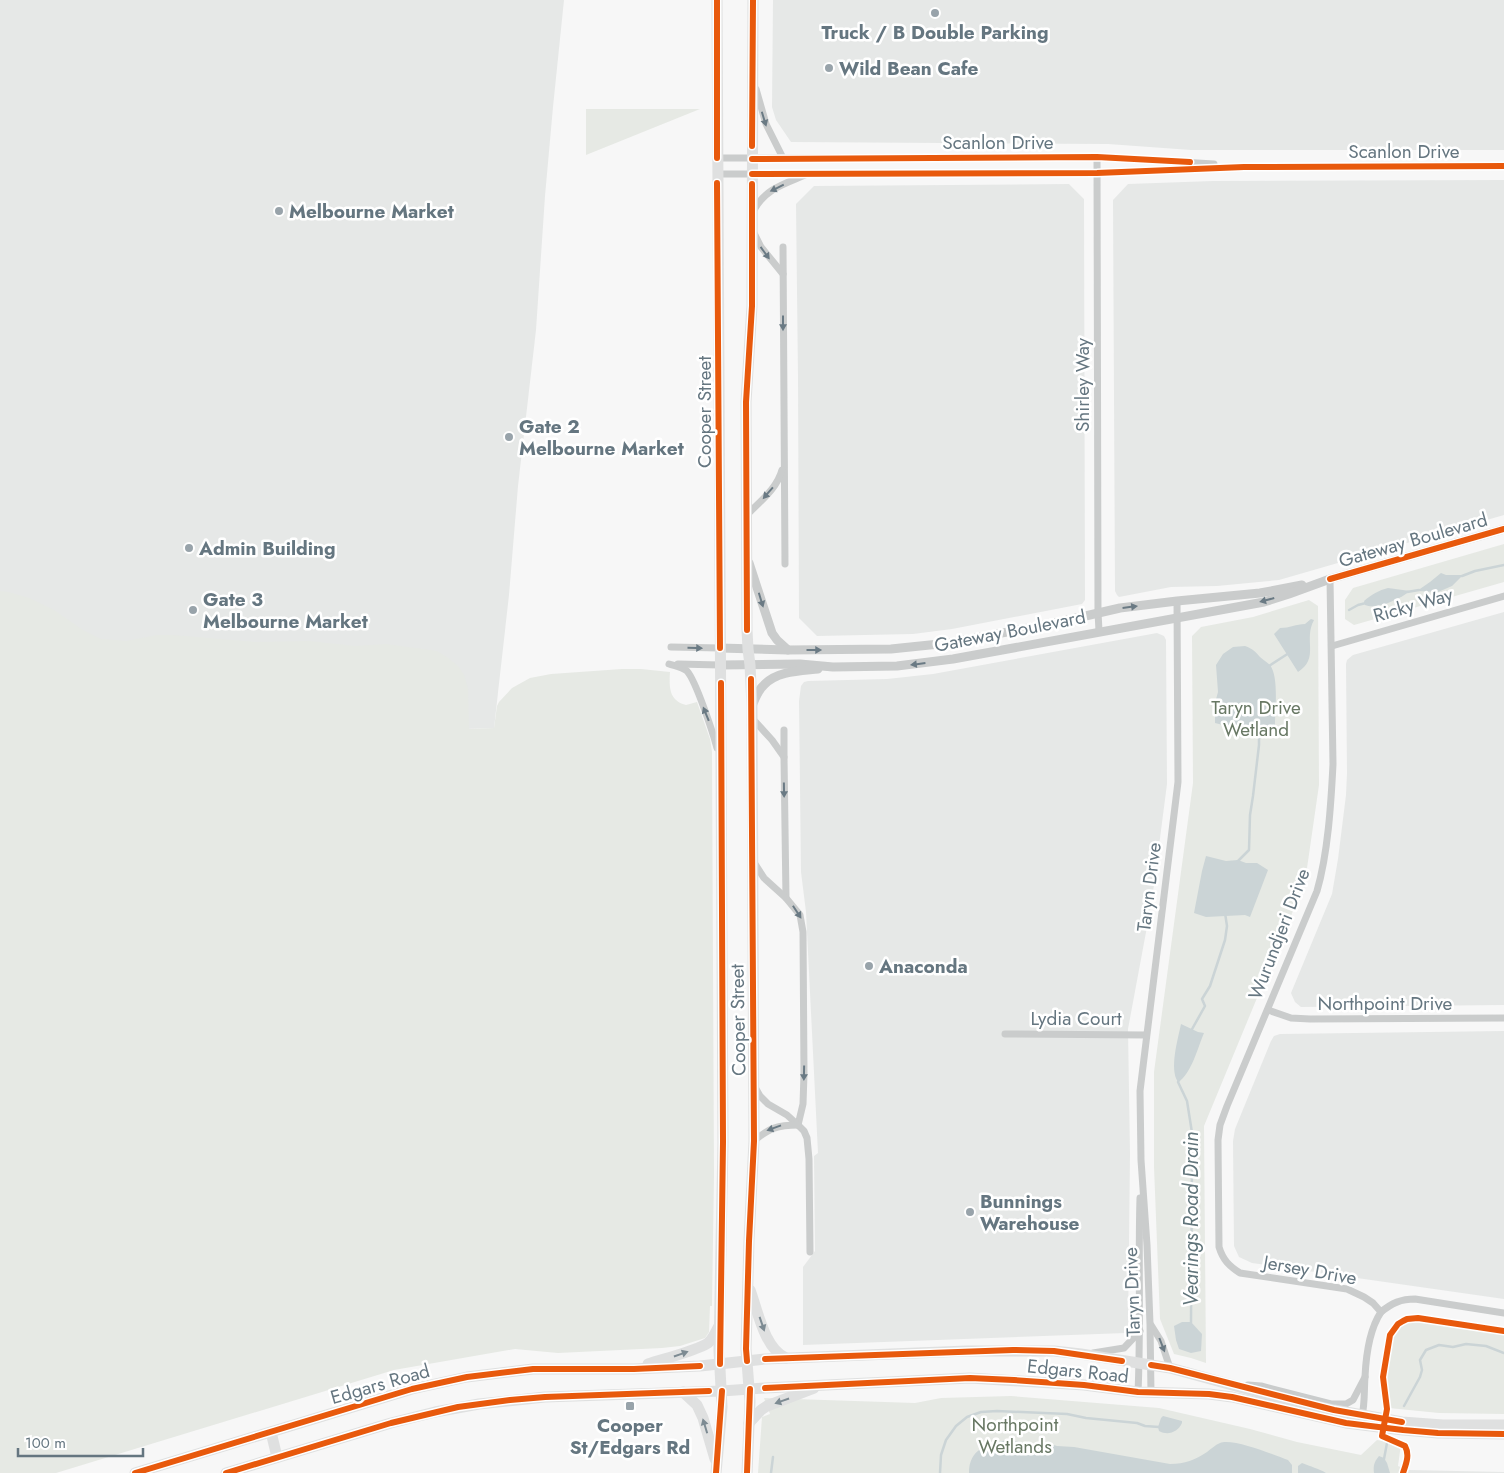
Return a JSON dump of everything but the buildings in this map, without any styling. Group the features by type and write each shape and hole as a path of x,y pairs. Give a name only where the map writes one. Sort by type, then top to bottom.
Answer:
{"main road":[{"name":"Cooper Street","path":"716,1469 722,1391 720,1323 723,1142 717,0"},
{"name":"Cooper Street","path":"747,1473 750,1389 746,1349 754,1141 752,712 748,650 746,553 746,402 752,306 753,0"},
{"path":"748,1284 770,1345 778,1354 786,1358"},
{"path":"634,1369 707,1343 720,1323"},
{"name":"Edgars Road","path":"135,1473 412,1389 467,1377 533,1369 634,1369 786,1358 1014,1350 1081,1354 1170,1368 1334,1410 1360,1420 1403,1430 1504,1434"},
{"name":"Edgars Road","path":"226,1473 391,1423 458,1407 510,1400 970,1378 1084,1385 1151,1393 1209,1394 1232,1397 1314,1416 1435,1424 1504,1425"},
{"path":"749,1423 767,1406 820,1385"},
{"path":"683,1392 692,1399 699,1410 716,1469"},
{"path":"271,1432 277,1457"}],"street":[{"path":"752,77 771,138 783,158"},
{"name":"Scanlon Drive","path":"717,158 1097,157 1244,166"},
{"name":"Shirley Way","path":"1097,157 1099,631"},
{"name":"Scanlon Drive","path":"717,174 1097,173 1244,166 1504,166"},
{"name":"Scanlon Drive","path":"752,213 759,201 768,192 810,173"},
{"path":"752,228 761,247 783,274"},
{"path":"783,248 785,564"},
{"path":"746,516 774,486 780,477 784,465"},
{"name":"Gateway Boulevard","path":"720,665 897,666 953,658 1264,602 1330,579 1504,529"},
{"path":"746,553 772,632 777,640 788,650"},
{"name":"Gateway Boulevard","path":"720,648 748,650 891,649 949,643 1098,612 1177,600 1260,593 1330,579"},
{"name":"Wurundjeri Drive","path":"1225,1261 1221,1254 1219,1240 1218,1140 1220,1125 1226,1106 1317,891 1322,868 1332,792 1333,764 1330,579"},
{"name":"Ricky Way","path":"1332,646 1504,596"},
{"name":"Taryn Drive","path":"1151,1393 1140,1331 1138,1254 1141,1160 1140,1091 1178,782 1177,600"},
{"path":"949,643 953,658"},
{"path":"671,647 720,648"},
{"path":"720,665 669,664 683,668 690,676 714,734 721,761"},
{"path":"784,757 752,712 764,684 773,678 789,672 833,667"},
{"path":"784,730 786,898"},
{"path":"752,858 764,878 786,898 800,915 803,932 803,1104 798,1125 783,1125 772,1128 754,1141"},
{"name":"Northpoint Drive","path":"1268,1010 1291,1018 1310,1019 1504,1018"},
{"name":"Lydia Court","path":"1005,1034 1146,1035"},
{"name":"Cooper Street","path":"754,1086 768,1104 787,1115 804,1131 809,1144 810,1252"},
{"name":"Taryn Drive","path":"1138,1392 1145,1364 1150,1324 1141,1160"},
{"name":"Jersey Drive","path":"1225,1261 1240,1273 1248,1275 1352,1291 1373,1303 1381,1312"},
{"path":"1360,1420 1372,1330 1381,1312 1388,1306 1406,1299 1415,1299 1504,1313"},
{"path":"1150,1324 1161,1341 1170,1368"},
{"path":"1081,1354 1124,1348 1140,1331"},
{"path":"1230,1384 1261,1386 1309,1399 1342,1404 1353,1400 1365,1377"}],"shaded area":[{"path":"0,0 564,0 545,196 536,330 518,486 509,595 494,728 243,737 0,720"},
{"path":"773,0 1504,0 1504,150 1191,150 1108,144 791,142 776,120 772,107"},
{"path":"1504,180 1504,515 1279,580 1217,586 1171,587 1119,597 1115,591 1113,200 1128,184 1213,181"},
{"path":"1069,184 1084,199 1085,600 1082,604 952,629 913,634 817,636 799,618 796,204 814,186"},
{"path":"1441,573 1446,575 1463,575 1452,586 1438,592 1417,591 1430,582"},
{"path":"1388,588 1410,591 1382,605 1365,605 1364,601 1369,597 1378,591"},
{"path":"1504,612 1504,1005 1301,1007 1295,1002 1291,993 1332,894 1338,859 1347,773 1347,660 1353,655"},
{"path":"1311,619 1314,620 1310,635 1310,655 1305,667 1298,672 1274,634 1280,628 1305,624"},
{"path":"1157,633 1164,636 1166,640 1167,784 1152,900 1128,1029 1130,1154 1128,1328 1126,1333 803,1345 803,1267 815,1251 814,1156 818,1153 806,912 801,872 799,701 801,686 804,682 808,681 887,679 933,674"},
{"path":"1245,646 1255,652 1273,670 1276,685 1275,725 1243,730 1215,723 1215,703 1218,692 1216,665 1223,654 1233,647"},
{"path":"1206,856 1226,861 1238,860 1246,863 1257,863 1268,870 1250,917 1245,915 1206,917 1194,913"},
{"path":"1181,1024 1204,1033 1187,1073 1178,1082 1175,1076 1174,1062"},
{"path":"1504,1031 1504,1299 1252,1263 1239,1257 1234,1246 1233,1141 1235,1129 1274,1036 1280,1034"},
{"path":"1182,1322 1191,1322 1202,1334 1201,1351 1191,1353 1179,1349 1174,1326"},
{"path":"1163,1416 1182,1421 1182,1423 1178,1429 1172,1432 1159,1431 1158,1427"},
{"path":"1007,1440 1034,1444 1047,1443 1170,1464 1194,1459 1220,1443 1226,1442 1254,1448 1288,1460 1292,1465 1292,1473 969,1473 972,1458 976,1453 993,1443"},
{"path":"1379,1456 1384,1458 1390,1473 1374,1473 1374,1464"},
{"path":"1302,1463 1326,1473 1298,1473 1298,1466"},
{"path":"1409,1470 1504,1472 1504,1473 1408,1473"}],"green space":[{"path":"586,109 700,109 586,155"},
{"path":"1504,544 1504,582 1354,625 1345,619 1345,600 1353,588"},
{"path":"0,591 29,598 54,610 83,630 101,639 126,641 157,635 173,635 257,642 309,641 355,646 386,644 437,651 458,666 464,675 468,688 469,729 494,728 499,702 512,688 530,678 551,674 622,669 670,672 670,688 673,697 686,705 697,702 710,739 712,752 714,1175 712,1306 710,1306 709,1332 705,1338 680,1346 662,1348 558,1353 515,1349 394,1370 56,1473 0,1473"},
{"name":"Taryn Drive Wetland","path":"1309,600 1318,606 1319,785 1305,882 1204,1126 1206,1363 1174,1354 1160,1319 1154,1167 1154,1072 1193,783 1192,636 1201,627 1253,617"},
{"path":"1411,1320 1504,1332 1504,1414 1439,1413 1389,1408 1385,1380 1390,1339 1397,1327"},
{"name":"Northpoint Wetlands","path":"1011,1396 1159,1408 1297,1442 1361,1455 1377,1440 1401,1444 1398,1466 1409,1470 1408,1473 758,1473 762,1417 770,1414 764,1398 915,1403 941,1398"}],"waterway":[{"name":"Vearings Road Drain","path":"1462,576 1475,571 1504,565"},
{"name":"Vearings Road Drain","path":"1407,592 1419,590"},
{"name":"Vearings Road Drain","path":"1349,610 1366,603"},
{"name":"Vearings Road Drain","path":"1269,666 1289,653"},
{"name":"Vearings Road Drain","path":"1236,863 1249,850 1250,815 1259,745 1259,727"},
{"name":"Vearings Road Drain","path":"1191,1031 1205,1006 1202,999 1210,986 1225,940 1227,926 1225,913"},
{"name":"Vearings Road Drain","path":"1179,1080 1178,1082 1187,1101 1193,1139 1190,1154 1192,1157 1191,1323"},
{"path":"1404,1406 1420,1377 1422,1370 1420,1360 1426,1350 1439,1345 1453,1347 1466,1344 1486,1346 1504,1353"},
{"name":"Vearings Road Drain","path":"940,1473 941,1455 946,1440 956,1426 967,1417 981,1412 1067,1414 1159,1427"},
{"path":"1384,1459 1387,1443"},
{"path":"771,1473 773,1457"}],"cycle path":[{"path":"717,0 717,158"},
{"path":"752,146 753,0"},
{"path":"752,159 1097,157 1190,162"},
{"path":"752,174 1097,173 1244,167 1504,166"},
{"path":"717,183 720,648"},
{"path":"747,630 746,402 752,306 752,184"},
{"path":"1330,579 1504,529"},
{"path":"747,1361 749,1241 754,1141 751,679"},
{"path":"720,1364 723,1142 721,683"},
{"path":"1403,1473 1407,1456 1405,1446 1382,1436 1387,1409 1383,1377 1390,1335 1398,1324 1407,1319 1418,1318 1504,1331"},
{"path":"765,1359 1013,1350 1054,1351 1122,1361"},
{"path":"1151,1365 1170,1368 1334,1410 1402,1422"},
{"path":"135,1473 412,1389 467,1377 533,1369 634,1369 700,1366"},
{"path":"765,1388 970,1378 1014,1380 1084,1385 1138,1392 1209,1394 1232,1397 1346,1423 1438,1433 1504,1434"},
{"path":"747,1473 750,1389"},
{"path":"226,1473 391,1423 458,1407 545,1397 709,1391"},
{"path":"716,1473 722,1391"}],"place":[{"name":"Truck / B Double Parking","path":"935,13"},
{"name":"Wild Bean Cafe","path":"829,68"},
{"name":"Melbourne Market","path":"279,211"},
{"name":"Gate 2 Melbourne Market","path":"509,437"},
{"name":"Admin Building","path":"189,548"},
{"name":"Gate 3 Melbourne Market","path":"193,610"},
{"name":"Anaconda","path":"869,966"},
{"name":"Bunnings Warehouse","path":"970,1212"},
{"name":"Cooper St/Edgars Rd","path":"630,1406"}]}
